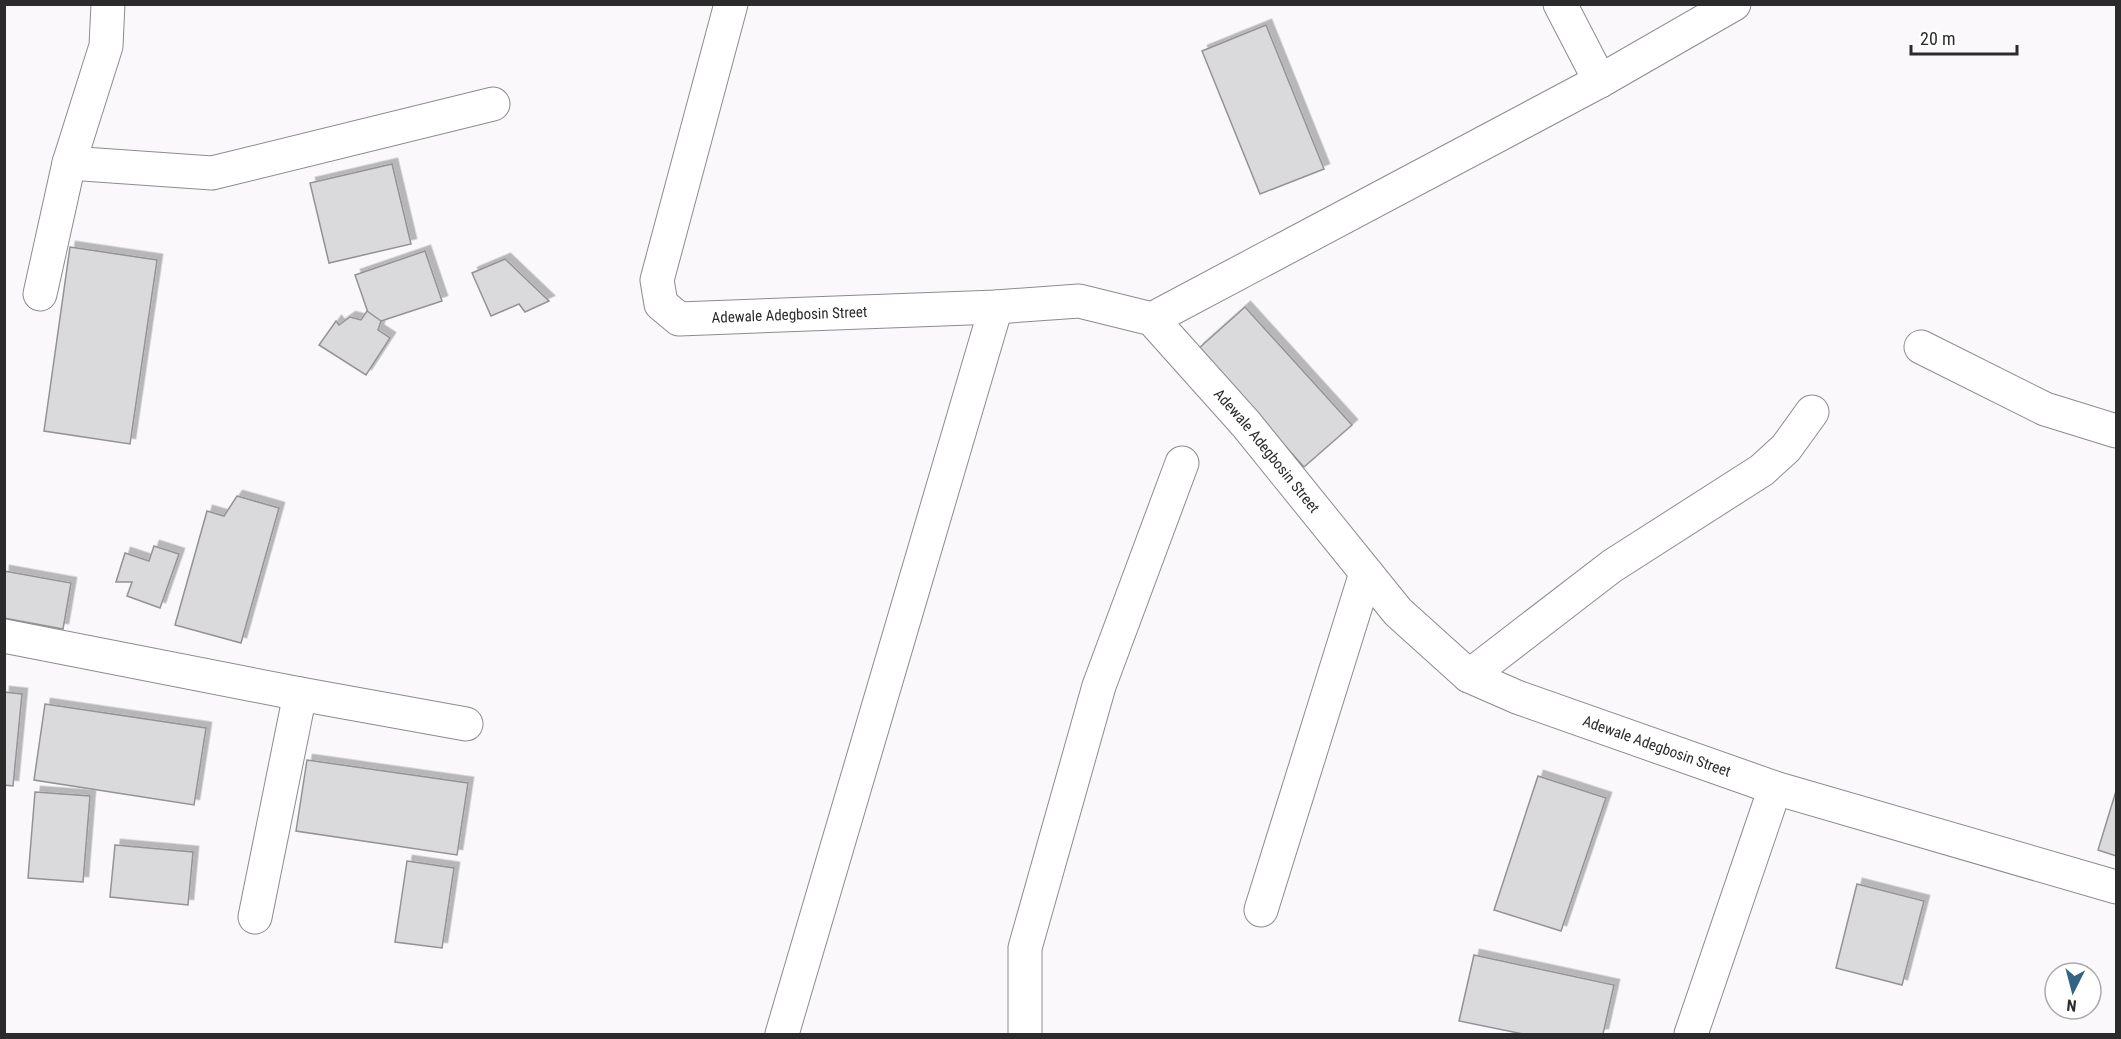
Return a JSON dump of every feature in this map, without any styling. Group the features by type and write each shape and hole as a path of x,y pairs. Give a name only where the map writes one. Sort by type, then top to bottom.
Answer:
{"street":[{"path":"39,294 69,163 106,46 108,4"},
{"name":"Adewale Adegbosin Street","path":"731,4 657,280 660,304 679,319 996,307 1079,301 1152,319 1246,424 1398,612 1469,676 1517,697 1775,788 2116,887"},
{"path":"1560,4 1600,81"},
{"path":"1152,319 1600,81 1734,4"},
{"path":"69,163 212,173 493,104"},
{"path":"782,1035 996,307"},
{"path":"1921,347 2045,409 2116,431"},
{"path":"1469,676 1612,566 1762,470 1786,448 1812,412"},
{"path":"1025,1035 1025,948 1099,686 1182,463"},
{"path":"1261,910 1366,573"},
{"path":"4,636 466,724"},
{"path":"255,917 300,694"},
{"path":"1691,1035 1775,788"}],"building":[{"path":"1266,25 1324,169 1260,194 1202,51"},
{"path":"392,164 411,244 329,263 310,183"},
{"path":"70,247 157,260 130,444 44,431"},
{"path":"425,251 442,301 372,324 355,275"},
{"path":"505,259 549,301 525,312 519,304 491,316 472,273"},
{"path":"1245,307 1352,425 1304,467 1198,349"},
{"path":"367,311 381,321 378,330 390,338 366,375 319,345 336,321 339,325 350,317 361,320"},
{"path":"237,496 279,508 241,643 175,625 207,511 224,516"},
{"path":"154,546 179,554 160,608 127,596 132,582 116,582 125,553 149,561"},
{"path":"4,571 71,583 63,629 4,618"},
{"path":"4,692 22,694 13,786 4,785"},
{"path":"45,704 206,728 194,805 34,780"},
{"path":"307,760 468,783 457,855 296,831"},
{"path":"1538,776 1606,798 1561,931 1494,910"},
{"path":"2116,791 2116,856 2098,850"},
{"path":"35,792 90,796 83,882 28,878"},
{"path":"115,845 193,852 188,905 110,897"},
{"path":"407,861 454,868 442,948 395,942"},
{"path":"1857,884 1924,901 1902,985 1836,968"},
{"path":"1474,955 1614,985 1603,1034 1523,1034 1459,1021"}]}
